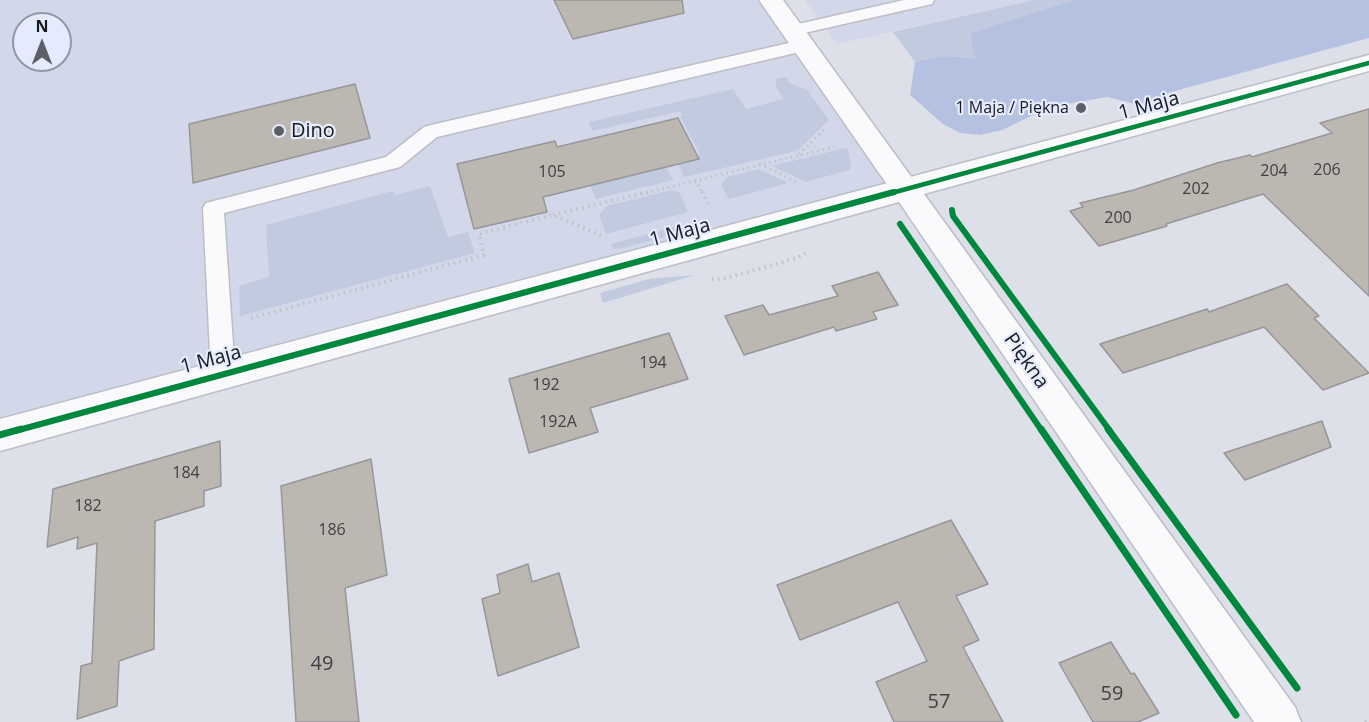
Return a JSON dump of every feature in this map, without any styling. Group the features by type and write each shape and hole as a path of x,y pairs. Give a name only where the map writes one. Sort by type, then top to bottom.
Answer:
{"street":[{"name":"Piękna","path":"771,0 1280,722"},
{"name":"1 Maja","path":"0,435 1369,63"}],"lane":[{"path":"224,374 213,208 393,162 431,132 797,38 926,0"}],"path":[{"path":"798,156 826,128"},
{"path":"242,321 484,255 479,234 838,146"},
{"path":"759,164 806,186 796,189"},
{"path":"695,180 713,211 702,214"},
{"path":"552,215 608,238"}],"shaded area":[{"path":"0,0 768,0 900,189 0,433"},
{"path":"805,0 1034,0 837,44"},
{"path":"1034,0 1074,0 970,35 976,58 942,56 915,62 893,32"},
{"path":"1074,0 1369,0 1369,38 1168,93 1142,106 1107,97 1050,107 1002,130 980,135 960,133 943,124 910,95 915,62 942,56 975,58 970,34"},
{"path":"786,77 790,83 807,90 829,120 797,151 684,177 678,164 699,159 697,155 700,154 680,116 683,115 681,111 592,131 589,122 733,89 746,109 784,99 776,87 776,79"},
{"path":"848,149 851,168 849,170 806,182 772,166"},
{"path":"666,167 673,180 596,199 590,185"},
{"path":"759,169 788,183 729,199 721,185 727,177"},
{"path":"430,186 448,237 468,232 475,253 240,316 239,286 269,277 266,225 393,191 395,195"},
{"path":"672,190 679,192 688,212 606,234 599,215 607,206"},
{"path":"693,222 697,229 619,249 613,249 611,244"},
{"path":"695,275 603,303 600,293 649,279"}],"building":[{"path":"554,0 682,0 684,13 573,39"},
{"name":"Dino","path":"355,84 370,138 193,183 189,124"},
{"path":"1369,109 1369,296 1263,194 1099,246 1070,211 1083,207 1080,203 1134,190 1217,163 1250,155 1252,157 1332,133 1320,123"},
{"path":"678,118 699,159 543,197 547,212 474,229 457,164 555,141 557,147"},
{"path":"878,272 898,305 873,312 877,319 836,331 834,327 744,355 725,316 763,305 769,315 838,296 832,286"},
{"path":"1287,284 1319,316 1314,318 1369,373 1323,390 1264,327 1123,373 1100,344 1207,309 1209,312"},
{"path":"669,333 688,379 590,408 598,432 529,453 509,379"},
{"path":"1322,421 1331,447 1245,480 1224,453"},
{"path":"220,441 221,486 204,491 204,506 155,521 154,649 119,661 117,706 77,719 81,666 92,663 97,543 77,549 78,537 47,547 53,489"},
{"path":"371,459 387,575 345,588 359,722 296,722 281,486"},
{"path":"951,520 988,584 956,596 979,640 963,647 1003,722 894,722 876,682 927,661 898,602 800,640 777,585"},
{"path":"528,564 532,582 559,573 579,647 498,676 482,599 500,593 497,575"},
{"path":"1111,642 1159,713 1138,722 1093,722 1059,663"}],"cycle path":[{"path":"0,435 1369,63"},
{"path":"952,210 953,216 1297,688"},
{"path":"900,224 1236,715"}],"place":[{"name":"1 Maja / Piękna","path":"1081,108"},
{"name":"Dino","path":"279,131"}]}
